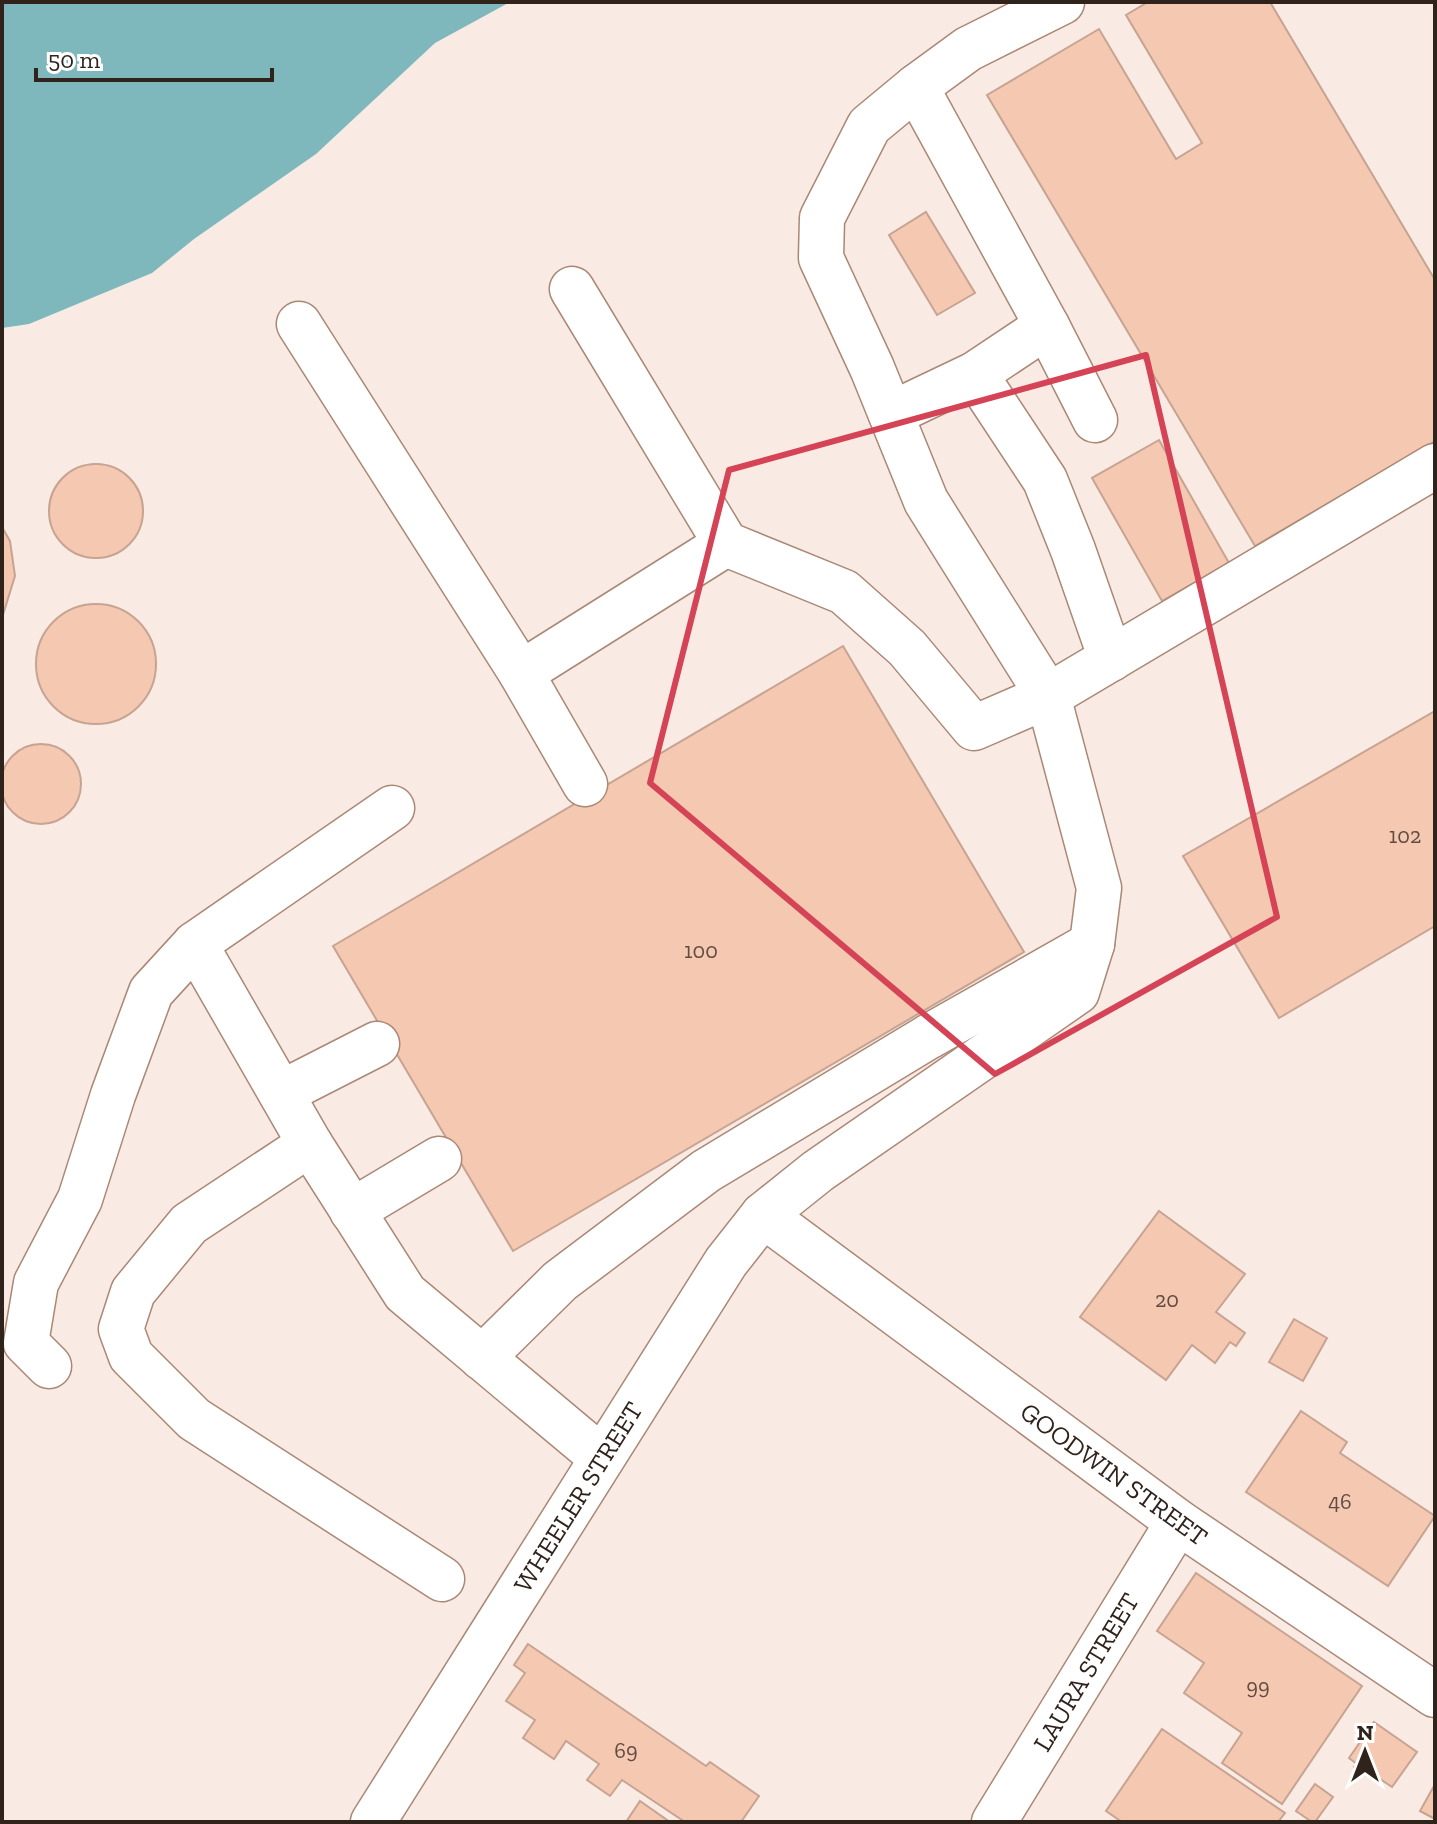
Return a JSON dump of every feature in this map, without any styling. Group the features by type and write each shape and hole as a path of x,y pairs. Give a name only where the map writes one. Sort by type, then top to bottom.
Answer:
{"street":[{"name":"WHEELER STREET","path":"373,1822 726,1262 763,1215 818,1171 1077,992 1092,944 1099,888 1048,696 926,501 872,368 821,258 822,218 869,126 968,49 1062,2"},
{"path":"916,87 1095,420"},
{"path":"572,289 726,544 844,592 907,648 974,728 1048,696 1435,466"},
{"path":"299,324 521,673 585,784"},
{"path":"891,414 975,374 1047,326"},
{"path":"975,374 1045,480 1111,659"},
{"path":"521,673 726,544"},
{"path":"49,1366 26,1343 36,1283 80,1199 113,1095 151,992 195,944 392,808"},
{"path":"195,944 310,1144 405,1293 602,1458"},
{"path":"482,1358 560,1281 706,1171 928,1037 1092,944"},
{"path":"281,1093 377,1044"},
{"path":"310,1144 189,1224 133,1292 121,1329 131,1356 194,1419 442,1579"},
{"path":"352,1211 439,1159"},
{"name":"GOODWIN STREET","path":"763,1215 1178,1522 1435,1695"},
{"name":"LAURA STREET","path":"994,1822 1178,1522"}],"highlighted area":[{"path":"1146,355 1277,917 995,1074 650,783 729,470"}],"water":[{"path":"2,2 510,2 435,43 316,154 194,239 152,273 29,324 2,328"}],"building":[{"path":"1148,2 1270,2 1435,280 1435,441 1255,546 987,95 1099,29 1176,159 1202,143 1126,15"},
{"path":"926,212 975,293 937,315 889,235"},
{"path":"1159,440 1229,563 1162,601 1092,478"},
{"path":"96,464 114,468 129,478 139,493 143,511 139,529 129,544 114,554 96,558 78,554 63,544 53,529 49,511 53,493 63,478 78,468"},
{"path":"2,527 10,541 15,576 2,618"},
{"path":"96,604 119,609 138,622 151,641 156,664 151,687 138,706 119,719 96,724 73,719 54,706 41,687 36,664 41,641 54,622 73,609"},
{"path":"843,646 1024,952 513,1251 333,946"},
{"path":"1435,711 1435,926 1279,1018 1183,856"},
{"path":"41,744 56,747 69,756 78,769 81,784 78,799 69,812 56,821 41,824 26,821 13,812 4,799 1,784 4,769 13,756 26,747"},
{"path":"1159,1211 1245,1274 1216,1312 1245,1333 1236,1346 1230,1342 1215,1363 1192,1345 1166,1380 1080,1317"},
{"path":"1294,1319 1327,1338 1303,1381 1269,1362"},
{"path":"1301,1411 1347,1442 1340,1453 1435,1516 1388,1586 1246,1492"},
{"path":"1196,1573 1362,1686 1282,1804 1222,1763 1242,1733 1184,1693 1204,1663 1157,1631"},
{"path":"528,1644 706,1766 710,1762 759,1796 741,1822 685,1822 622,1780 610,1796 587,1780 599,1764 566,1741 554,1759 523,1738 535,1720 506,1701 525,1673 514,1665"},
{"path":"1374,1722 1417,1752 1392,1787 1368,1771 1365,1775 1354,1767 1357,1764 1349,1758"},
{"path":"1162,1729 1285,1813 1278,1822 1122,1822 1106,1811"},
{"path":"1315,1784 1333,1797 1312,1822 1296,1811"},
{"path":"1435,1784 1435,1819 1420,1811"},
{"path":"640,1801 670,1822 626,1822"}]}
